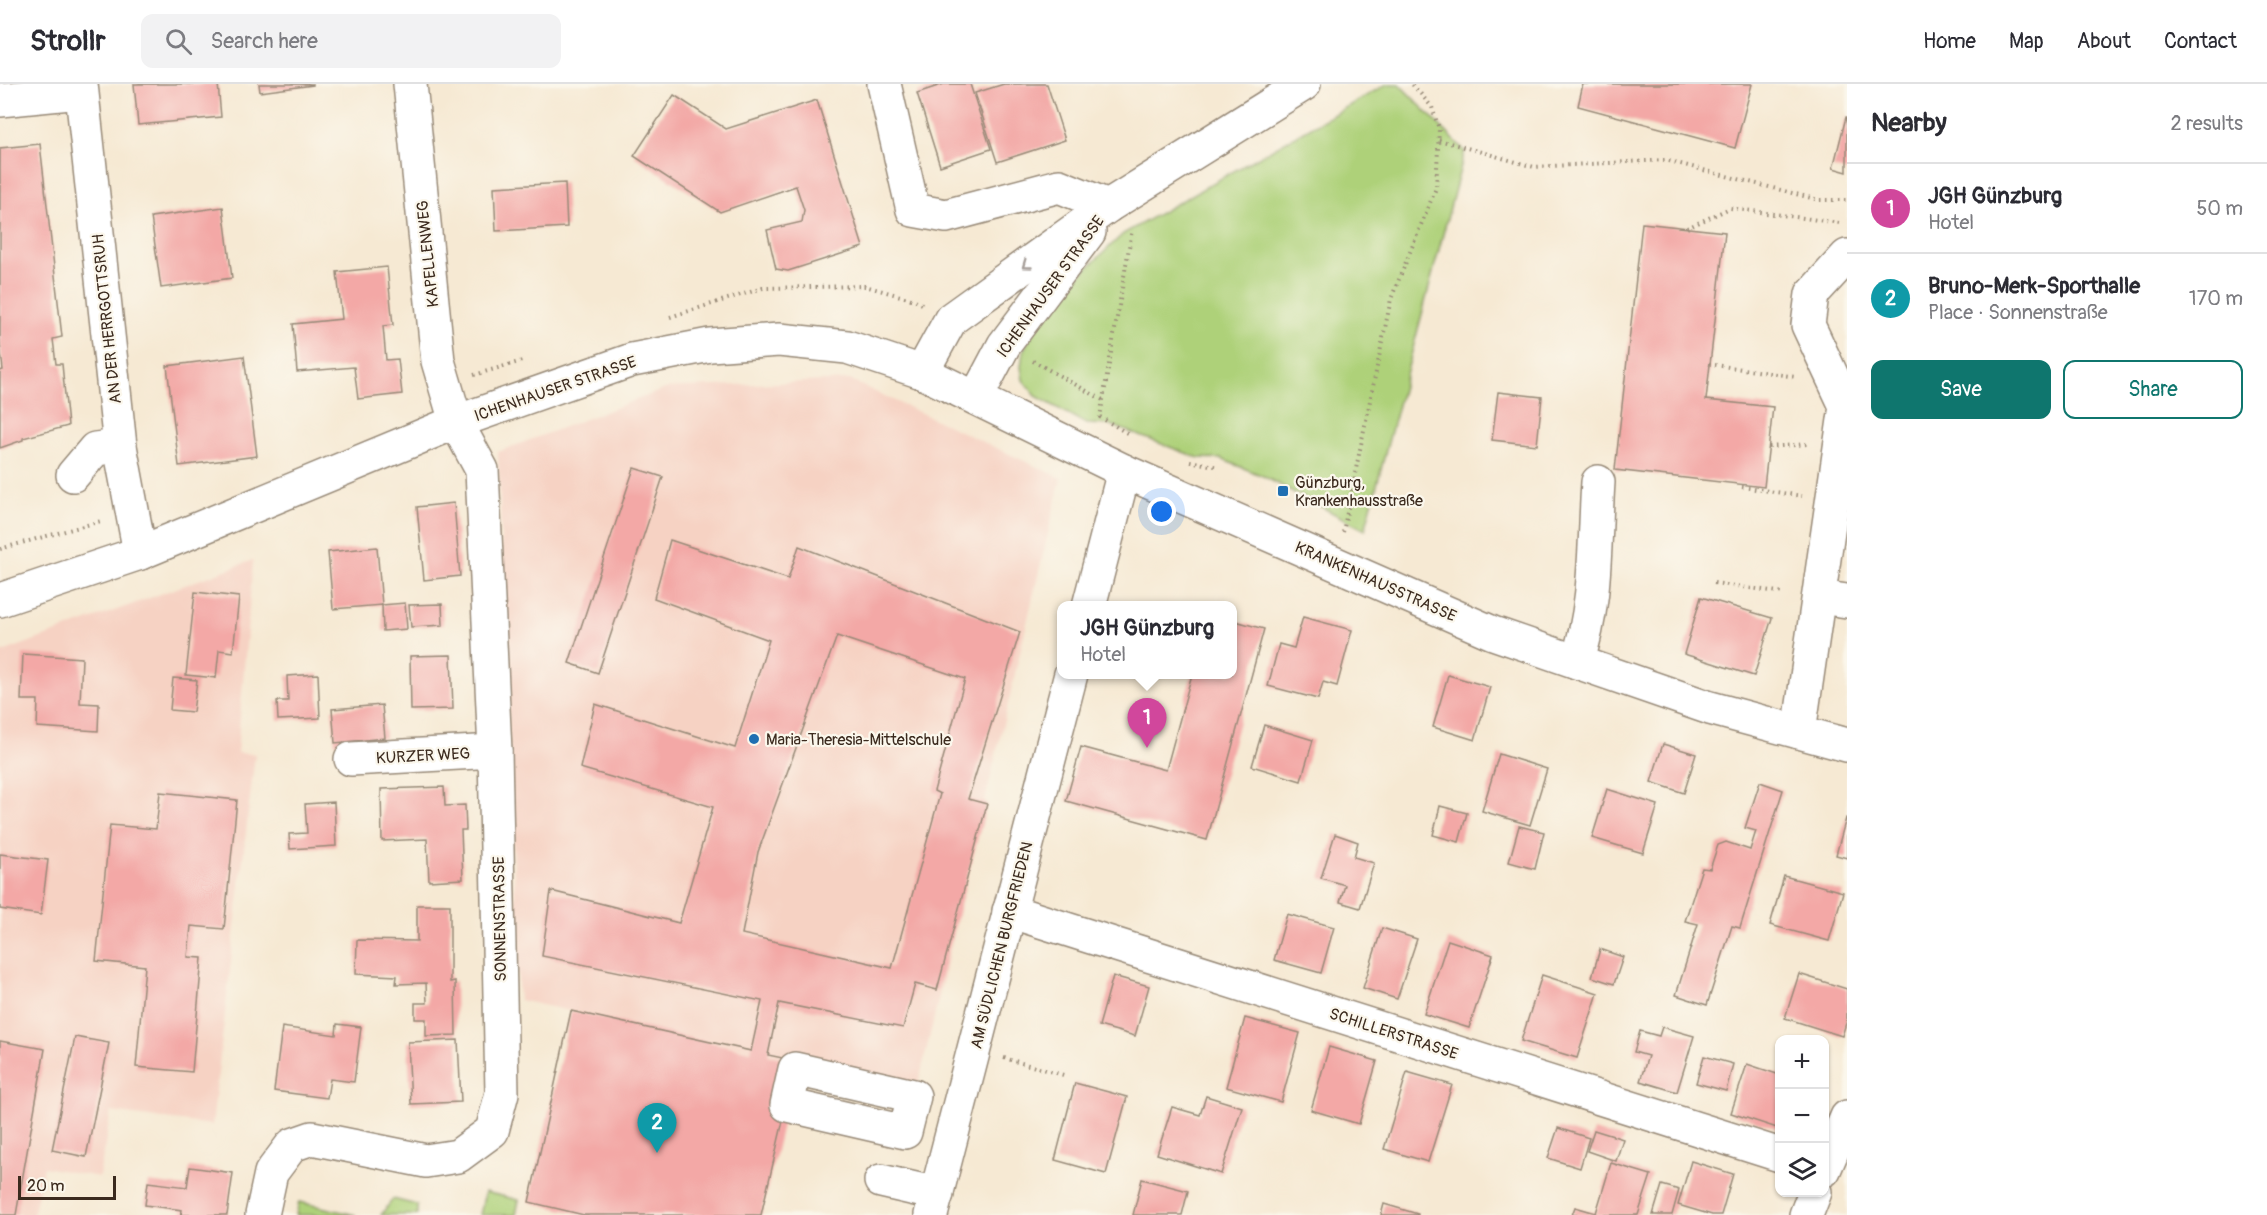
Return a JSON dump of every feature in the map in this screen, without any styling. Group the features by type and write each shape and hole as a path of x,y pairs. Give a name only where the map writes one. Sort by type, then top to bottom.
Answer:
{"street":[{"name":"KAPELLENWEG","path":"410,84 438,362 456,422"},
{"path":"884,84 913,210 946,216 1059,186 1108,207"},
{"name":"ICHENHAUSER STRASSE","path":"0,600 140,553 456,422 632,360 710,345 779,340 847,347 922,372 951,319 1108,207 1304,84"},
{"path":"0,100 80,88"},
{"name":"AN DER HERRGOTTSRUH","path":"80,88 120,446 140,553"},
{"name":"ICHENHAUSER STRASSE","path":"976,398 1004,345 1108,207"},
{"path":"1799,732 1833,599 1833,500 1846,406 1808,325 1812,294 1847,256"},
{"name":"KRANKENHAUSSTRASSE","path":"922,372 1124,471 1493,633 1710,708 1847,745"},
{"name":"SONNENSTRASSE","path":"262,1215 271,1173 292,1145 312,1138 426,1161 458,1156 492,1131 502,1093 495,751 483,470 456,422"},
{"path":"73,475 95,449 120,446"},
{"path":"1090,601 1124,471"},
{"path":"1577,662 1585,638 1590,610 1598,482"},
{"name":"AM SÜDLICHEN BURGFRIEDEN","path":"934,1204 1070,679"},
{"name":"KURZER WEG","path":"351,759 495,751"},
{"name":"SCHILLERSTRASSE","path":"1009,911 1775,1154"},
{"path":"1829,1160 1847,1117"},
{"path":"880,1181 934,1204"},
{"path":"1806,1215 1813,1197"}],"path":[{"path":"1337,563 1391,299 1436,188 1439,129 1432,107 1412,84"},
{"path":"1439,140 1534,167 1665,160 1819,200 1847,200"},
{"path":"1108,207 1133,224 1100,417 1136,439"},
{"path":"1687,228 1730,208 1847,224"},
{"path":"1710,364 1835,382"},
{"path":"1742,488 1833,500"},
{"path":"1714,582 1833,599"},
{"path":"974,1050 1067,1076"}],"shaded area":[{"name":"Maria-Theresia-Mittelschule","path":"850,380 1061,478 917,1090 751,1050 519,1000 498,452 668,388"},
{"path":"253,560 237,753 255,754 212,1125 111,1112 99,1177 44,1167 33,1215 0,1215 0,653"}],"green space":[{"path":"1387,84 1399,84 1465,151 1365,530 1263,476 1221,459 1199,458 1111,425 1086,424 1036,396 1023,380 1021,367 1023,351 1040,321 1082,273 1123,234"},
{"path":"485,1192 519,1200 516,1215 480,1215"},
{"path":"393,1199 417,1205 417,1215 381,1215"},
{"path":"299,1202 356,1215 296,1215"}],"building":[{"path":"134,84 218,84 221,117 138,125"},
{"path":"259,84 313,84 313,85 260,92"},
{"path":"944,84 970,84 991,149 940,166 917,93"},
{"path":"1004,84 1047,84 1065,140 997,162 975,93"},
{"path":"1583,84 1752,84 1735,148 1578,106"},
{"path":"674,95 726,129 817,100 863,247 788,271 776,269 767,230 802,222 804,210 796,186 720,212 634,156"},
{"path":"1847,117 1847,172 1833,168"},
{"path":"40,144 62,337 53,339 56,364 62,364 68,426 23,438 23,440 0,448 0,371 3,370 0,344 0,148"},
{"path":"565,183 567,227 496,231 494,187"},
{"path":"223,207 232,278 161,288 151,217"},
{"path":"1642,223 1725,232 1706,400 1773,407 1764,487 1615,470"},
{"path":"387,267 393,325 383,326 386,360 398,359 402,394 358,399 354,367 297,372 293,324 342,319 337,272"},
{"path":"244,356 257,456 179,466 167,366"},
{"path":"1498,392 1542,397 1537,445 1492,440"},
{"path":"634,468 663,477 598,673 569,663"},
{"path":"454,503 460,576 424,580 417,507"},
{"path":"670,540 788,579 799,546 1020,632 968,799 987,804 937,990 915,984 903,1028 779,1003 768,1055 797,1061 761,1215 584,1215 529,1202 571,1011 751,1051 762,1001 542,956 551,891 679,923 713,807 580,768 595,704 735,748 769,640 654,598","holes":["837,636 965,679 934,791 940,794 892,968 742,934 758,852"]},
{"path":"377,547 382,605 333,609 328,552"},
{"path":"195,592 239,597 233,652 219,650 216,678 186,675"},
{"path":"1701,597 1772,618 1754,676 1684,654"},
{"path":"405,603 407,629 383,631 382,605"},
{"path":"442,604 443,625 411,627 409,605"},
{"path":"1303,617 1352,630 1337,686 1323,682 1318,699 1268,686 1279,644 1294,648"},
{"path":"1237,621 1264,629 1207,840 1066,801 1081,747 1166,770 1191,679 1237,679"},
{"path":"23,654 82,658 80,703 99,704 98,731 37,727 38,700 21,700"},
{"path":"451,655 453,709 411,710 410,656"},
{"path":"318,674 320,718 278,720 277,701 288,701 287,676"},
{"path":"1448,675 1490,687 1475,740 1433,727"},
{"path":"173,678 197,680 193,712 170,710"},
{"path":"382,705 385,738 335,743 332,709"},
{"path":"1264,725 1313,740 1301,781 1252,766"},
{"path":"1663,744 1696,754 1684,793 1651,782"},
{"path":"1499,754 1547,769 1530,825 1482,811"},
{"path":"1760,782 1783,790 1740,928 1732,926 1707,1005 1676,995 1698,924 1685,921 1702,868 1710,869 1718,845 1726,842 1750,850 1756,831 1745,828"},
{"path":"444,787 445,806 465,805 466,830 461,830 463,879 429,881 427,839 382,841 381,789"},
{"path":"1607,789 1658,805 1643,853 1592,838"},
{"path":"160,792 237,800 224,929 191,926 188,957 202,958 192,1072 136,1067 145,966 96,961 110,825 156,829"},
{"path":"334,802 336,846 290,849 289,834 307,833 305,804"},
{"path":"1440,806 1467,813 1459,842 1433,835"},
{"path":"1847,818 1847,858 1836,855"},
{"path":"1519,826 1544,832 1535,869 1509,862"},
{"path":"1335,834 1358,842 1354,857 1374,863 1360,908 1340,902 1345,885 1321,878"},
{"path":"0,854 48,860 41,915 0,909"},
{"path":"1784,876 1843,892 1829,941 1770,925"},
{"path":"417,905 450,905 450,982 455,981 456,1035 426,1036 426,1019 415,1019 415,1003 427,1003 426,983 396,984 397,976 356,974 357,940 417,941"},
{"path":"1287,914 1334,927 1321,973 1274,960"},
{"path":"1382,928 1417,939 1397,999 1363,988"},
{"path":"1448,940 1493,955 1469,1028 1424,1014"},
{"path":"1600,949 1623,957 1614,984 1592,977"},
{"path":"1799,974 1847,989 1847,1020 1842,1036 1785,1018"},
{"path":"1542,975 1598,993 1577,1058 1521,1041"},
{"path":"1113,976 1149,986 1135,1036 1099,1026"},
{"path":"1245,1018 1300,1033 1281,1102 1226,1087"},
{"path":"337,1024 361,1027 354,1082 330,1079 327,1098 274,1091 282,1027 336,1035"},
{"path":"1662,1027 1694,1036 1677,1092 1640,1081 1648,1056 1634,1052 1640,1031 1659,1036"},
{"path":"75,1037 109,1043 86,1157 52,1150"},
{"path":"458,1040 461,1102 411,1104 408,1042"},
{"path":"0,1041 45,1049 16,1215 0,1215"},
{"path":"1329,1047 1377,1061 1359,1124 1311,1110"},
{"path":"1704,1056 1733,1064 1726,1091 1696,1083"},
{"path":"1747,1064 1775,1073 1775,1127 1731,1113"},
{"path":"1407,1072 1452,1085 1428,1162 1384,1149"},
{"path":"1075,1083 1127,1097 1106,1174 1055,1160"},
{"path":"1206,1096 1242,1107 1221,1174 1157,1154 1172,1107 1200,1115"},
{"path":"1558,1128 1589,1138 1580,1168 1548,1158"},
{"path":"1594,1130 1623,1139 1616,1161 1587,1151"},
{"path":"1691,1161 1733,1174 1721,1215 1712,1215 1678,1205"},
{"path":"1611,1163 1651,1175 1638,1215 1572,1215 1575,1207 1596,1213"},
{"path":"190,1167 233,1173 227,1215 181,1215 182,1210 145,1205 148,1182 187,1187"},
{"path":"1142,1179 1188,1191 1182,1215 1133,1215"},
{"path":"1662,1185 1679,1190 1672,1215 1653,1215"},
{"path":"1384,1204 1418,1214 1418,1215 1381,1215"}],"place":[{"name":"Günzburg, Krankenhausstraße","path":"1283,491"},
{"name":"Maria-Theresia-Mittelschule","path":"754,739"},
{"name":"JGH Günzburg","path":"1147,748"},
{"name":"Bruno-Merk-Sporthalle","path":"657,1153"}]}
